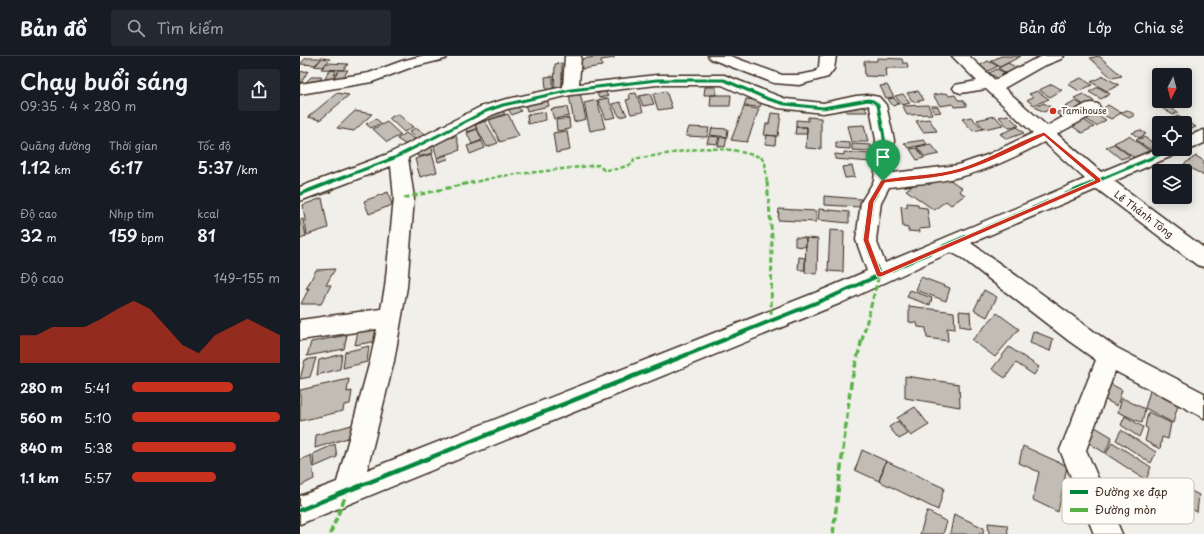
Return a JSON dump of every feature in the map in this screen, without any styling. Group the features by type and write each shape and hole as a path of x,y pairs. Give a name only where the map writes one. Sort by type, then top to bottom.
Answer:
{"street":[{"path":"300,89 372,78 407,64 440,56"},
{"path":"571,90 573,56"},
{"path":"716,56 780,80 789,80 820,75 825,72 828,56"},
{"name":"Lê Thánh Tông","path":"960,56 1044,134 1099,180 1204,259"},
{"path":"961,88 991,86 1056,56"},
{"path":"300,194 399,155 486,111 503,105 571,90 657,80 724,80 768,99 785,104 823,108 856,101 873,101 878,105 885,140 883,181 871,202 866,240 879,275"},
{"path":"883,181 931,176 960,171 993,158 1044,134 1092,108"},
{"path":"1192,141 1204,136"},
{"path":"348,490 382,361 396,287 404,198 399,155"},
{"path":"300,510 826,299 951,243 1156,156"},
{"path":"951,243 970,252 1077,334 1109,356 1204,406"},
{"path":"300,330 390,317"},
{"path":"1085,478 1073,450 1109,356"},
{"path":"1104,524 1108,534"}],"building":[{"path":"614,56 614,58 601,60 602,66 582,69 581,59"},
{"path":"1001,56 1021,56 1000,67 991,61"},
{"path":"1099,56 1122,76 1112,78 1090,58"},
{"path":"306,58 322,58 316,65 300,64"},
{"path":"322,58 330,59 323,67 314,66"},
{"path":"877,58 902,59 903,63 907,63 908,68 886,68 887,77 865,76 864,61 877,61"},
{"path":"988,61 998,66 988,71 979,66"},
{"path":"327,63 348,64 343,70 321,69"},
{"path":"562,63 562,88 554,89 555,64"},
{"path":"1008,63 1021,70 1011,76 998,68"},
{"path":"997,69 1005,73 997,78 989,73"},
{"path":"336,70 333,79 325,80 328,71"},
{"path":"339,70 348,70 342,79 333,79"},
{"path":"308,71 301,83 300,83 300,72"},
{"path":"553,76 553,89 546,90 545,77"},
{"path":"1103,76 1119,85 1107,91 1091,82"},
{"path":"311,77 322,77 317,84 305,83"},
{"path":"1081,78 1092,85 1079,91 1068,84"},
{"path":"1052,84 1062,90 1050,97 1039,90"},
{"path":"887,85 894,97 886,98 880,86"},
{"path":"705,87 716,87 716,95 704,95"},
{"path":"1098,87 1110,94 1101,99 1089,92"},
{"path":"605,91 608,96 599,98 597,94"},
{"path":"666,91 672,108 658,110 653,94"},
{"path":"918,91 924,100 913,102 907,93"},
{"path":"1037,91 1049,99 1034,105 1027,100 1033,97 1029,94"},
{"path":"337,93 349,95 320,120 308,117"},
{"path":"580,93 586,119 574,122 569,95"},
{"path":"636,93 643,112 631,114 626,100 630,99 629,94"},
{"path":"947,93 949,96 955,95 958,100 963,100 967,106 954,107 953,104 940,106 933,95"},
{"path":"650,94 654,104 643,106 639,96"},
{"path":"903,94 910,103 902,105 895,96"},
{"path":"1083,94 1095,102 1085,106 1074,98"},
{"path":"711,95 731,95 730,106 710,106"},
{"path":"608,98 616,117 606,119 598,100"},
{"path":"894,98 899,104 893,106 888,99"},
{"path":"547,99 549,106 527,111 525,104"},
{"path":"746,99 761,100 760,107 744,106"},
{"path":"597,100 605,128 590,131 584,103"},
{"path":"1076,101 1085,107 1075,113 1065,107"},
{"path":"620,102 627,115 620,117 612,104"},
{"path":"1044,103 1052,108 1044,112 1035,107"},
{"path":"928,105 932,114 907,115 903,106"},
{"path":"1108,105 1121,113 1111,119 1098,112"},
{"path":"517,106 521,111 512,115 508,109"},
{"path":"844,106 865,106 867,112 846,112"},
{"path":"931,106 937,106 941,112 934,113"},
{"path":"567,107 569,116 554,119 551,109"},
{"path":"744,107 759,109 747,142 731,140"},
{"path":"501,108 505,114 479,123 475,117"},
{"path":"1066,108 1074,113 1064,119 1056,113"},
{"path":"1162,108 1172,108 1178,112 1173,115"},
{"path":"1127,110 1135,115 1129,118 1120,113"},
{"path":"355,111 372,114 354,131 337,128"},
{"path":"545,112 546,120 528,124 527,115"},
{"path":"771,113 781,114 778,136 764,135 766,124 769,124"},
{"path":"398,114 413,127 404,132 389,118"},
{"path":"508,114 519,136 500,142 489,120"},
{"path":"1096,114 1106,120 1096,126 1086,119"},
{"path":"1008,115 1019,126 1009,128 999,117"},
{"path":"995,116 1003,125 984,129 977,120"},
{"path":"808,117 821,118 821,149 806,148 807,127 796,127 796,120 808,121"},
{"path":"971,117 983,129 973,131 962,119"},
{"path":"569,118 570,129 557,131 556,120"},
{"path":"376,119 381,123 371,128 366,124"},
{"path":"929,119 937,131 923,132 916,121"},
{"path":"477,120 479,123 475,125 477,129 467,132 464,125"},
{"path":"1084,120 1094,127 1082,133 1072,126"},
{"path":"485,121 498,143 487,147 475,125"},
{"path":"387,122 401,135 387,142 373,129"},
{"path":"864,125 868,142 851,142 847,126"},
{"path":"689,127 709,128 707,137 686,136"},
{"path":"796,127 807,127 807,134 795,134"},
{"path":"1017,127 1024,133 1007,139 1000,134"},
{"path":"415,128 427,135 420,140 409,132"},
{"path":"712,128 728,129 727,137 710,135"},
{"path":"477,129 482,140 472,144 467,133"},
{"path":"1140,130 1146,134 1139,138 1132,133"},
{"path":"567,131 570,150 556,153 553,133"},
{"path":"406,133 417,140 408,146 397,139"},
{"path":"767,135 776,136 775,145 765,144"},
{"path":"456,136 460,150 437,158 433,143"},
{"path":"709,136 719,137 717,144 707,143"},
{"path":"1129,136 1151,152 1136,159 1114,143"},
{"path":"720,137 727,137 725,147 718,146"},
{"path":"1144,137 1152,142 1152,148 1149,149 1136,140"},
{"path":"924,140 927,144 908,148 904,143"},
{"path":"482,141 485,148 470,154 467,146"},
{"path":"836,142 850,143 850,149 836,148"},
{"path":"431,143 433,153 418,157 416,148"},
{"path":"852,144 871,145 871,151 852,150"},
{"path":"931,144 939,154 925,157 917,147"},
{"path":"1114,144 1130,156 1121,159 1106,147"},
{"path":"917,148 924,158 917,160 910,149"},
{"path":"844,152 871,154 871,162 835,159 835,154 844,155"},
{"path":"432,154 437,172 420,177 415,159"},
{"path":"447,154 448,159 438,162 437,158"},
{"path":"1196,156 1204,161 1204,176 1192,169 1192,164 1184,164"},
{"path":"852,166 855,177 845,178 842,167"},
{"path":"943,175 962,188 959,191 965,195 951,205 946,201 934,210 906,190 921,180 929,185"},
{"path":"329,185 331,192 313,198 312,192"},
{"path":"388,192 392,205 369,214 364,201"},
{"path":"824,196 861,199 861,207 824,205"},
{"path":"322,198 328,228 307,235 303,205"},
{"path":"907,203 918,204 918,207 927,208 930,228 919,229 920,232 908,231 908,228 903,227 901,206 907,207"},
{"path":"779,209 816,211 816,222 778,220"},
{"path":"819,209 849,212 849,223 818,220"},
{"path":"303,219 306,237 300,239 300,220"},
{"path":"830,230 844,231 843,272 828,271"},
{"path":"795,237 806,238 806,247 795,246"},
{"path":"806,238 818,239 817,274 805,273"},
{"path":"799,257 805,258 805,270 798,270"},
{"path":"335,269 326,285 331,285 321,304 301,304 309,288 306,289 316,270"},
{"path":"921,277 950,288 946,301 916,290"},
{"path":"910,290 932,298 930,305 907,297"},
{"path":"984,290 997,297 987,317 974,310"},
{"path":"909,306 954,312 955,329 947,328 948,341 927,338 926,328 918,327 917,323 909,322"},
{"path":"959,311 970,312 971,328 960,326"},
{"path":"997,313 1019,329 995,357 972,340"},
{"path":"379,327 377,341 355,345 358,331"},
{"path":"1033,331 1053,339 1050,351 1030,343"},
{"path":"347,335 344,349 307,356 311,342"},
{"path":"369,346 367,362 343,368 345,352"},
{"path":"1009,347 1039,367 1034,375 1016,363 1005,378 992,369"},
{"path":"342,354 340,369 317,375 319,360"},
{"path":"316,358 310,377 300,379 305,360"},
{"path":"905,376 959,384 960,407 905,398"},
{"path":"349,379 347,392 352,391 350,404 344,405 343,411 300,421 300,390"},
{"path":"1107,382 1122,390 1117,406 1102,398"},
{"path":"1150,391 1178,405 1173,423 1145,408"},
{"path":"1122,398 1145,409 1142,423 1118,412"},
{"path":"915,407 929,425 911,436 897,418"},
{"path":"1148,412 1171,423 1168,439 1162,437 1160,449 1145,441 1148,429 1145,427"},
{"path":"1125,416 1143,427 1139,437 1121,425"},
{"path":"898,421 908,434 899,439 889,427"},
{"path":"362,422 361,434 315,448 316,435"},
{"path":"1095,427 1112,437 1105,453 1089,443"},
{"path":"1121,430 1156,452 1151,463 1116,440"},
{"path":"1112,442 1151,467 1147,478 1143,478 1106,454"},
{"path":"335,444 337,457 314,467 313,454"},
{"path":"1023,446 1067,466 1065,478 1062,478 1062,492 1058,512 1033,500 1039,472 1019,463"},
{"path":"862,450 886,461 879,481 855,470"},
{"path":"311,455 314,479 300,486 300,460"},
{"path":"886,461 944,488 938,510 879,481"},
{"path":"1194,492 1199,495 1197,512 1194,510"},
{"path":"927,511 947,522 943,534 920,534"},
{"path":"954,514 984,528 983,534 950,534"},
{"path":"988,523 1007,525 1008,534 989,534"}],"marked path":[{"path":"404,198 501,176 598,165 604,170 617,169 633,164 634,159 704,148 733,150 761,157 765,163 772,237 771,321"},
{"path":"833,534 851,383 879,275"},
{"path":"330,534 348,490"}],"cycle path":[{"path":"300,194 394,158 486,111 503,105 571,90 657,80 724,80 768,99 785,104 823,108 868,100 873,101 878,105 885,140 883,181 871,202 866,240 879,275"},
{"path":"300,510 833,296 951,243 1156,156"}],"place":[{"name":"Tamihouse","path":"1053,111"}],"route":[{"path":"1044,134 1099,180 879,275 866,240 871,202 883,181 931,176 960,171 993,158 1044,134"}]}
